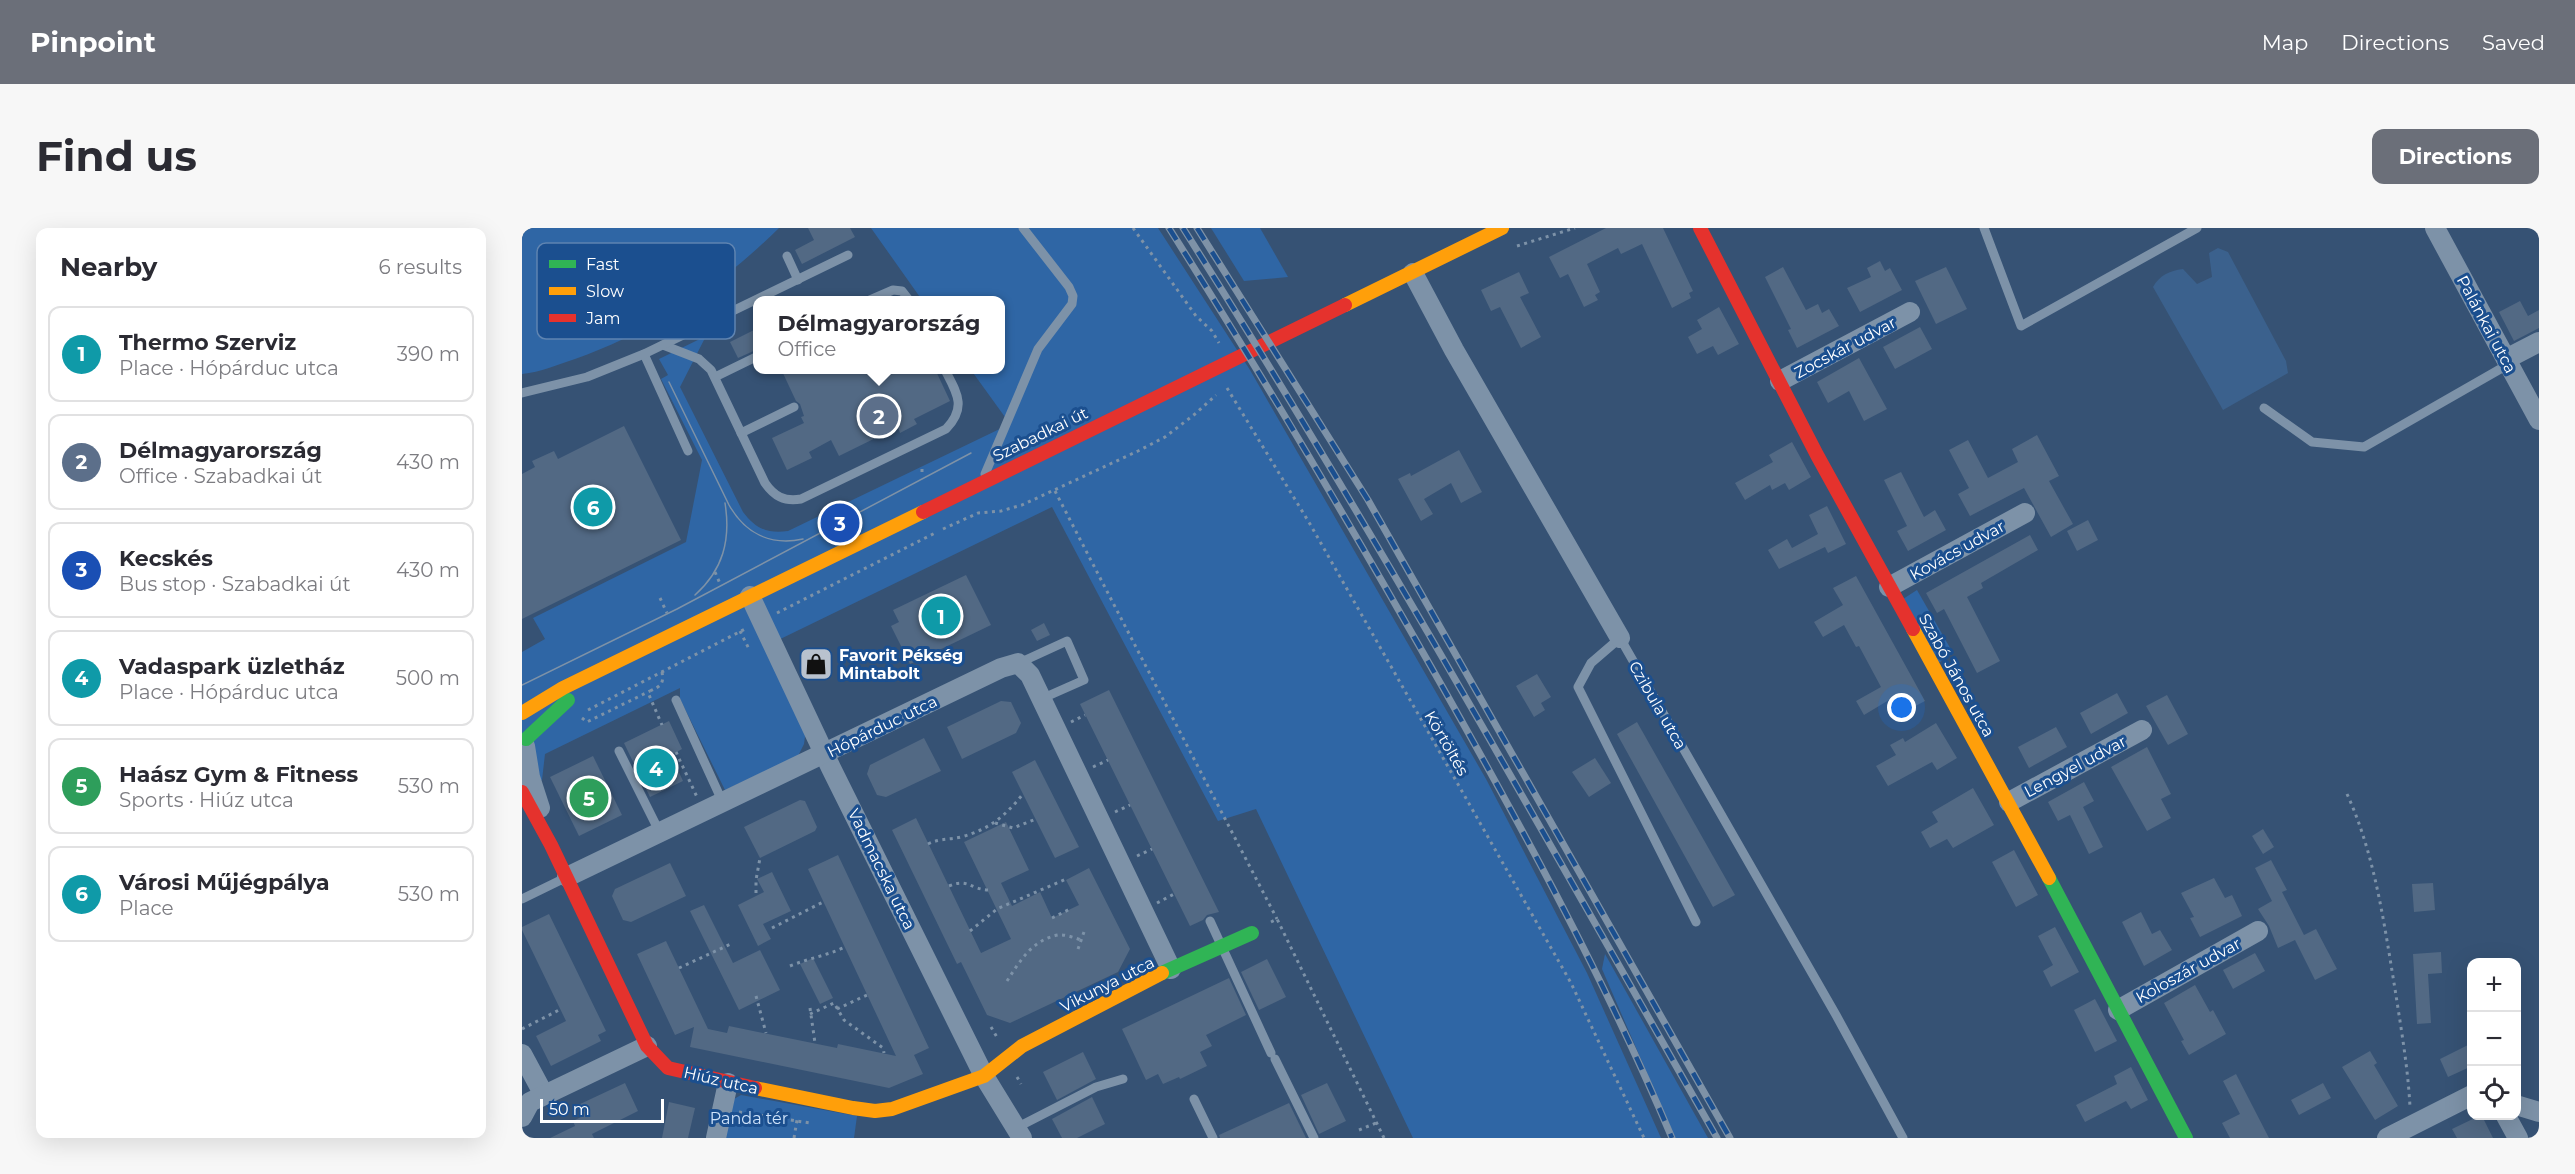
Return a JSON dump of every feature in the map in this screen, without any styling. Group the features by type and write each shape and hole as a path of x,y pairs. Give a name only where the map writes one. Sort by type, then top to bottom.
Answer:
{"street":[{"name":"Szabadkai út","path":"522,713 563,688 596,674 750,596 1502,228"},
{"name":"Szabó János utca","path":"1700,228 1889,587 2008,802 2186,1138"},
{"name":"Palánkai utca","path":"2435,228 2539,420"},
{"name":"Czibula utca","path":"1413,273 1454,350 1620,638"},
{"name":"Zocskár udvar","path":"1780,381 1910,312"},
{"path":"2508,362 2539,342"},
{"name":"Kovács udvar","path":"1889,587 2025,513"},
{"name":"Vadmacska utca","path":"750,596 825,754 984,1076 1019,1133"},
{"path":"1018,663 1030,675 1171,969"},
{"name":"Hópárduc utca","path":"567,877 1001,668 1018,663"},
{"name":"Szabadkai út","path":"524,740 596,674"},
{"name":"Lengyel udvar","path":"2008,802 2142,730"},
{"name":"Hiúz utca","path":"524,740 530,777 551,845"},
{"name":"Hiúz utca","path":"522,792 567,877 647,1046 668,1068 728,1083 875,1111 909,1104 984,1076"},
{"name":"Koloszár udvar","path":"2118,1010 2258,931"},
{"name":"Vikunya utca","path":"984,1076 1022,1046 1171,969 1252,933"},
{"path":"522,1117 530,1102 647,1046"},
{"path":"522,1054 544,1095"},
{"path":"716,1138 728,1083"},
{"path":"2387,1138 2467,1097"},
{"path":"2521,1106 2539,1112"},
{"path":"2508,1120 2518,1138"}],"lane":[{"path":"982,482 1000,433 1038,350 1072,304 1073,296 1069,287 1023,228"},
{"path":"1984,228 2021,326 2197,228"},
{"path":"765,296 848,255"},
{"path":"787,256 798,280"},
{"path":"879,296 893,290 902,291 906,296"},
{"path":"735,310 753,302"},
{"path":"522,393 587,377 675,339"},
{"path":"663,345 699,359 716,377 769,489 784,499 801,499 946,429 955,420 959,408 957,394 947,374"},
{"path":"644,354 688,451"},
{"path":"716,377 753,358"},
{"path":"2264,408 2312,442 2364,447 2508,362"},
{"path":"741,432 794,407"},
{"path":"1620,638 1591,663 1578,687 1696,922"},
{"name":"Czibula utca","path":"1620,638 1903,1138"},
{"path":"1018,663 1067,641 1084,680 1041,699"},
{"path":"675,700 723,803"},
{"path":"619,751 660,833"},
{"path":"522,899 567,877"},
{"path":"1210,921 1314,1138"},
{"path":"1019,1133 1096,1087 1123,1080"},
{"path":"1194,1099 1213,1138"}],"path":[{"path":"1133,228 1196,316 1212,331 1230,360"},
{"name":"Körtöltés","path":"1054,491 1165,437 1226,386 1310,524 1571,983 1644,1138"},
{"path":"662,672 664,681 661,686 587,722 580,714 761,621 978,513 1007,509 1054,491 1277,919 1384,1138"},
{"path":"822,518 827,523"},
{"path":"660,598 670,618"},
{"path":"650,691 650,700 662,725"},
{"path":"676,752 704,812"},
{"path":"928,844 937,839 962,837 993,823 1004,817 1023,794"},
{"path":"2347,794 2361,823 2370,857 2388,949 2409,1081 2411,1124"},
{"path":"993,823 1013,828 1036,819"},
{"path":"756,893 760,858"},
{"path":"970,931 997,909 1066,879"},
{"path":"949,886 959,882 967,883 976,889 988,890"},
{"path":"772,928 823,902"},
{"path":"1052,918 1072,908"},
{"path":"1252,933 1277,919"},
{"path":"1078,949 1084,932"},
{"path":"1007,981 1028,950 1039,943 1060,934 1081,940"},
{"path":"680,968 733,943"},
{"path":"790,966 813,956 825,956 845,947"},
{"path":"837,1009 867,995"},
{"path":"756,996 766,1033"},
{"path":"810,1014 834,1003 844,1020 883,1048 884,1053"},
{"path":"810,1008 814,1043"},
{"path":"522,1029 561,1009"},
{"path":"734,1112 818,1124"},
{"path":"1359,1130 1376,1123"}],"green space":[{"path":"522,228 779,228 735,267 735,243 537,243 537,339 623,339 549,368 522,374"},
{"path":"871,228 1158,228 1250,370 1486,779 1587,973 1661,1138 1413,1138 1256,809 1218,821 1052,507 768,645 806,729 804,744 798,756 725,790 680,699 680,688 545,754 542,780 522,789 522,652 545,639 533,618 686,542 702,460 661,379 668,375 659,359 700,339 704,339 680,387 743,512 762,529 774,532 788,531 1010,424 974,374 1005,374 1005,296 919,296"},
{"path":"1211,228 1260,228 1288,277 1244,281"},
{"path":"1917,590 1953,653 1937,664 1903,599"},
{"path":"1605,954 1708,1138 1675,1138 1602,969"},
{"name":"Panda tér","path":"741,1095 857,1116 854,1138 723,1138 734,1099"}],"shaded area":[{"path":"2218,248 2228,252 2286,361 2288,373 2223,410 2153,287 2165,274 2183,269 2197,284 2212,277 2209,253"}],"building":[{"path":"808,228 850,228 855,237 802,264 795,250 814,240"},
{"path":"1606,228 1663,228 1693,291 1689,293 1691,298 1672,308 1642,244 1621,254 1618,248 1587,264 1600,292 1595,295 1598,300 1584,307 1568,274 1560,278 1549,257"},
{"path":"1880,261 1885,271 1890,268 1902,290 1860,312 1847,288 1871,277 1867,268"},
{"path":"1783,267 1806,310 1818,304 1822,313 1829,309 1839,326 1797,348 1788,330 1791,329 1765,277"},
{"path":"1946,267 1967,309 1936,324 1915,281"},
{"path":"1519,272 1529,293 1520,297 1541,337 1521,348 1500,307 1491,311 1481,290"},
{"path":"2520,301 2528,316 2539,310 2539,328 2514,341 2499,312"},
{"path":"1719,307 1739,344 1718,355 1713,346 1697,354 1688,337 1702,329 1697,320"},
{"path":"1920,327 1932,349 1895,369 1883,347"},
{"path":"753,330 753,351 738,358 730,342"},
{"path":"1859,358 1887,409 1864,421 1849,391 1828,403 1817,382"},
{"path":"783,374 937,374 950,401 914,419 917,424 900,433 898,427 839,456 831,440 809,452 812,458 787,470 772,438 804,423 800,404 796,401"},
{"path":"624,426 681,540 522,619 522,474 535,467 532,461 554,451 558,459"},
{"path":"2037,435 2059,476 2049,481 2073,524 2051,537 2024,488 1970,516 1958,494 1969,488 1949,450 1968,440 1988,478 2018,462 2012,449"},
{"path":"1792,442 1811,477 1789,490 1785,483 1772,490 1770,485 1745,500 1735,483 1773,462 1769,455"},
{"path":"1459,450 1482,492 1461,503 1451,483 1424,499 1433,514 1421,521 1398,479 1410,473 1411,476"},
{"path":"1901,472 1924,517 1935,510 1946,530 1908,551 1897,531 1907,526 1884,480"},
{"path":"1827,506 1846,544 1828,553 1825,547 1779,569 1768,550 1787,539 1792,548 1818,534 1809,515"},
{"path":"2088,520 2098,540 2077,551 2067,531"},
{"path":"2030,535 2038,550 1981,583 1983,588 1967,597 2000,661 1977,673 1944,609 1937,613 1926,593"},
{"path":"966,575 991,625 910,664 891,626 899,622 893,610"},
{"path":"1856,576 1925,701 1904,712 1900,704 1893,707 1889,700 1864,715 1856,701 1881,687 1859,646 1856,647 1844,625 1823,637 1814,622 1843,605 1833,588"},
{"path":"1044,623 1050,635 1037,641 1031,630"},
{"path":"1537,674 1551,697 1541,703 1545,710 1534,717 1516,686"},
{"path":"1109,690 1219,912 1207,915 1203,920 1190,926 1080,704"},
{"path":"2117,693 2128,713 2091,734 2080,713"},
{"path":"2167,695 2188,734 2168,745 2146,706"},
{"path":"1001,701 1011,702 1021,723 1016,733 962,759 947,727"},
{"path":"669,721 682,749 671,755 683,781 650,797 624,743"},
{"path":"1637,722 1735,895 1713,907 1617,734"},
{"path":"1936,723 1957,758 1937,770 1932,762 1888,786 1876,766 1896,755 1890,745 1903,738 1905,742"},
{"path":"2056,727 2067,747 2029,768 2018,747"},
{"path":"924,738 941,771 886,797 877,795 867,774 870,765"},
{"path":"2147,747 2171,794 2161,799 2171,818 2147,831 2111,767"},
{"path":"593,756 622,815 579,836 550,777"},
{"path":"1595,758 1611,783 1589,797 1572,772"},
{"path":"1035,760 1079,847 1055,858 1012,772"},
{"path":"2084,782 2094,801 2083,807 2103,847 2089,854 2070,815 2058,821 2048,802"},
{"path":"1973,788 1994,825 1953,848 1947,839 1930,848 1921,832 1938,822 1932,812"},
{"path":"800,800 805,801 817,827 815,831 760,858 744,827"},
{"path":"916,818 981,953 1011,939 964,842 1006,822 1029,870 1001,883 1012,906 1040,892 1052,918 1079,905 1066,880 1089,868 1130,949 1118,972 1010,1023 987,1015 961,962 957,964 892,830"},
{"path":"2263,829 2274,847 2263,854 2252,836"},
{"path":"2014,850 2038,895 2016,907 1992,862"},
{"path":"838,855 929,1048 914,1055 923,1074 889,1088 690,1047 694,1027 675,1035 637,954 666,941 708,1029 727,1033 729,1026 837,1048 838,1044 896,1056 808,869"},
{"path":"2271,860 2287,890 2282,892 2304,935 2316,929 2337,969 2315,980 2295,940 2278,948 2269,926 2258,909 2272,901 2255,868"},
{"path":"670,863 686,896 631,922 623,920 612,896 615,889"},
{"path":"772,872 791,911 763,924 771,939 758,946 738,905 764,892 757,879"},
{"path":"2214,878 2225,898 2232,895 2242,916 2200,937 2190,918 2194,917 2181,893"},
{"path":"2433,883 2435,910 2414,912 2412,884"},
{"path":"704,905 733,963 760,950 780,990 739,1010 690,911"},
{"path":"2141,912 2152,934 2160,930 2172,950 2144,966 2122,922"},
{"path":"549,914 606,1031 598,1035 601,1041 551,1066 536,1036 566,1021 522,930 522,927"},
{"path":"2055,927 2079,972 2051,987 2043,971 2053,965 2038,936"},
{"path":"2441,952 2442,973 2428,974 2431,1023 2417,1024 2413,954"},
{"path":"2255,953 2265,971 2233,989 2223,970"},
{"path":"813,958 833,998 820,1004 800,964"},
{"path":"1267,959 1286,997 1259,1010 1241,972"},
{"path":"1229,978 1246,1015 1206,1035 1212,1046 1200,1052 1207,1066 1180,1079 1179,1077 1163,1084 1158,1074 1146,1080 1122,1029"},
{"path":"2195,985 2210,1012 2213,1010 2226,1034 2189,1055 2181,1041 2184,1040 2164,1003"},
{"path":"2095,999 2117,1041 2095,1052 2074,1010"},
{"path":"2467,1046 2467,1068 2448,1077 2440,1059"},
{"path":"2370,1051 2377,1063 2374,1065 2398,1106 2375,1120 2342,1067"},
{"path":"1083,1052 1096,1079 1057,1100 1043,1072"},
{"path":"2131,1067 2148,1100 2131,1109 2126,1101 2085,1122 2076,1105 2117,1084 2114,1076"},
{"path":"2236,1074 2269,1138 2230,1138 2222,1123 2240,1114 2223,1081"},
{"path":"625,1083 638,1111 592,1134 594,1138 550,1138 575,1126 573,1121 583,1116 578,1105"},
{"path":"1327,1083 1346,1121 1319,1134 1301,1095"},
{"path":"2323,1083 2331,1098 2299,1115 2291,1100"},
{"path":"1092,1097 1105,1124 1077,1138 1062,1138 1052,1119"},
{"path":"669,1102 695,1108 688,1138 662,1138"},
{"path":"1289,1103 1306,1138 1220,1138 1219,1135"},
{"path":"2471,1120 2484,1120 2493,1138 2457,1138 2452,1129"}],"tram line":[{"path":"669,382 735,515 751,530 769,539 780,541 803,539"},
{"path":"522,685 677,609 971,453"},
{"path":"695,595 712,575 723,553 727,529 725,503"}],"railway":[{"path":"1169,228 1342,513 1504,797 1592,965 1672,1138"},
{"path":"1183,228 1389,566 1717,1138"},
{"path":"1197,228 1368,500 1730,1138"}],"traffic: fast":[{"path":"526,739 568,700"},
{"path":"2049,878 2186,1138"},
{"path":"1162,973 1252,933"}],"traffic: slow":[{"path":"1345,305 1502,228"},
{"path":"522,713 563,688 923,512"},
{"path":"1913,629 2049,878"},
{"path":"755,1088 853,1108 875,1111 892,1109 984,1076 1022,1046 1162,973"}],"traffic: jam":[{"path":"1700,228 1817,455 1913,629"},
{"path":"923,512 1345,305"},
{"path":"522,792 551,845 647,1046 668,1068 755,1088"}],"place":[{"name":"Délmagyarország","path":"879,416"},
{"name":"Városi Műjégpálya","path":"593,507"},
{"name":"Kecskés","path":"840,523"},
{"name":"Thermo Szerviz","path":"941,616"},
{"name":"Favorit Pékség Mintabolt","path":"816,664"},
{"name":"Vadaspark üzletház","path":"656,768"},
{"name":"Haász Gym & Fitness","path":"589,798"}]}
